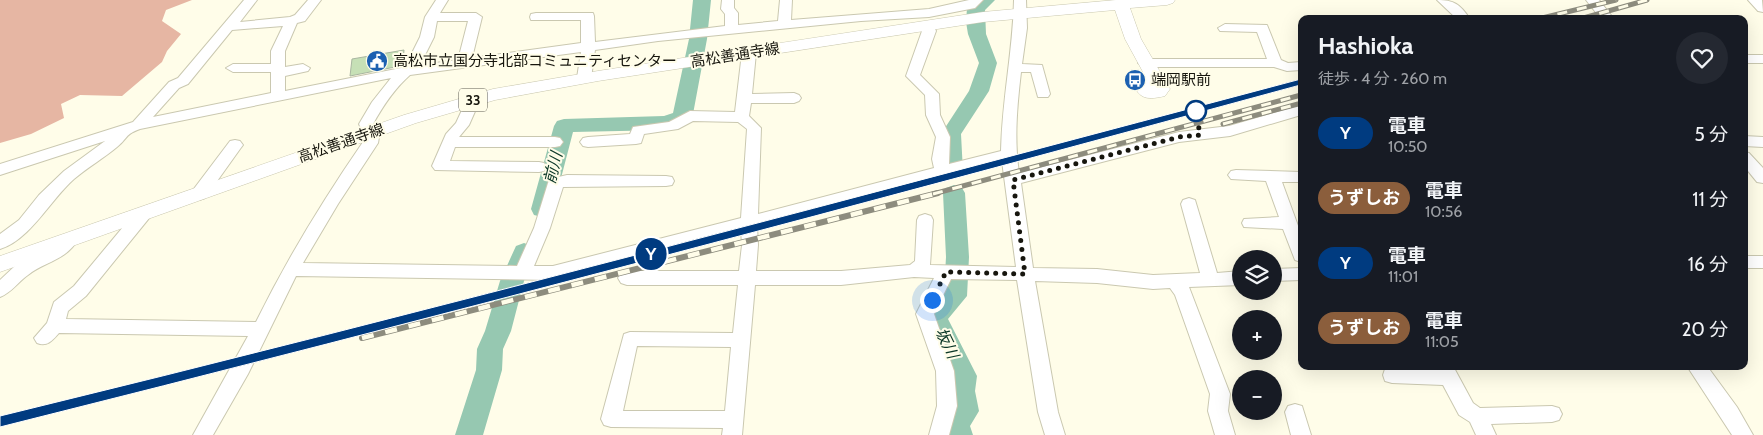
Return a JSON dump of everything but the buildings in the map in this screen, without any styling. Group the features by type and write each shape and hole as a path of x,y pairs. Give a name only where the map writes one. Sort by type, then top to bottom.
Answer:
{"main road":[{"name":"高松善通寺線","path":"0,264 370,133 473,100 535,86 584,78 975,19 1020,7 1167,0"},
{"path":"1120,2 1133,39 1149,69"}],"street":[{"path":"138,125 174,85 183,81 227,27 232,25 252,0"},
{"path":"227,27 292,21 300,18 315,0"},
{"path":"203,435 241,369 291,268 332,200 370,143 372,137 366,124 397,79 413,65 422,50 431,17 442,0"},
{"path":"728,0 727,9 732,13 731,30"},
{"path":"785,25 786,0"},
{"path":"902,0 902,14"},
{"path":"0,170 138,125 348,82 464,63 588,46 700,33 902,14 947,5 970,5 977,0"},
{"path":"1443,0 1461,15"},
{"path":"1592,0 1605,15"},
{"path":"1754,0 1763,8"},
{"path":"1020,7 1010,116 1009,154 1025,274 1048,412 1055,435"},
{"path":"536,18 588,16 588,46 584,78"},
{"path":"431,17 476,17 464,63"},
{"path":"278,97 278,51 292,21"},
{"path":"927,26 929,31 913,76 932,94 934,115 943,137 940,159 942,171"},
{"path":"1225,28 1262,28 1275,63"},
{"path":"742,117 749,53"},
{"path":"1748,59 1763,59"},
{"path":"1149,69 1275,63 1287,67 1298,66"},
{"path":"233,68 278,70 303,68"},
{"path":"1014,68 1037,68 1043,94"},
{"path":"744,99 794,98"},
{"path":"473,100 462,125 453,134 440,166 539,167"},
{"path":"1013,180 1179,137 1230,131 1298,111"},
{"path":"588,142 636,139 638,130 667,128 682,124 690,116 742,117 754,128 748,280 742,340 733,427 611,419 630,340 742,340"},
{"path":"0,243 25,224 45,199 69,175 114,142 122,130"},
{"path":"1748,141 1763,142"},
{"path":"450,142 555,142"},
{"path":"199,194 235,144"},
{"path":"291,268 553,274 1009,154"},
{"path":"1752,160 1763,178"},
{"path":"1236,175 1298,177"},
{"path":"1272,176 1298,248"},
{"path":"522,273 542,228 556,183 567,180 666,181"},
{"path":"1189,204 1210,280"},
{"path":"144,213 80,291 60,307 49,332 261,329"},
{"path":"914,271 923,263 925,220"},
{"path":"1250,222 1289,222"},
{"path":"0,290 23,269 50,257 70,239"},
{"path":"1748,262 1763,262"},
{"path":"628,278 748,280 841,278 914,271 1097,276 1152,282 1232,279"},
{"path":"938,435 947,406 945,371 925,314 954,272"},
{"path":"1282,275 1298,274"},
{"path":"1174,281 1183,292 1220,394 1218,411 1225,435"},
{"path":"1699,370 1730,413 1743,435"},
{"path":"1392,375 1446,372 1466,409 1477,416 1486,435"},
{"path":"1295,412 1301,435"},
{"path":"1477,416 1552,414"}],"shaded area":[{"path":"0,0 192,0 166,10 162,21 181,34 167,51 162,62 122,96 80,95 61,104 64,118 31,134 0,143"}],"waterway":[{"name":"前川","path":"542,209 564,126 666,123 680,118 683,114 698,39 702,0"},
{"name":"坂川","path":"952,172 951,134 979,91 988,63 977,34 975,22 976,8 986,0"},
{"name":"坂川","path":"954,193 957,283 955,296 938,313 936,319 964,376 962,391 966,411 955,424 959,435"},
{"name":"前川","path":"469,435 489,370 490,349 498,331 512,281 524,252"}],"railway":[{"path":"1554,15 1616,0"},
{"path":"1594,15 1647,0"},
{"path":"884,194 1298,83"},
{"path":"933,194 1298,96"},
{"path":"1223,124 1298,104"},
{"path":"0,421 245,361 889,193"},
{"path":"362,338 938,193"}],"train":[{"name":"Y","path":"0,421 245,361 1010,161 1298,83"}],"place":[{"name":"高松市立国分寺北部コミュニティセンター","path":"377,61"},
{"name":"端岡駅前","path":"1135,80"}],"route":[{"path":"932,300 946,272 1025,274 1013,180 1179,137 1200,135 1196,111"}]}
